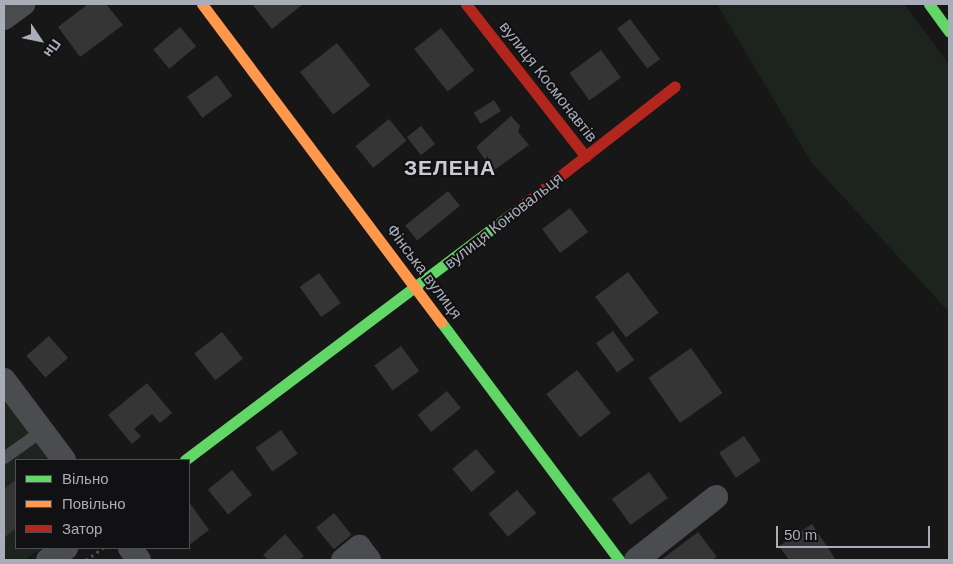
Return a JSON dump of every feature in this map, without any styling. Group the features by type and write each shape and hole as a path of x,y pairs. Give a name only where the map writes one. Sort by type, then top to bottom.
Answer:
{"street":[{"path":"4,18 24,4"},
{"name":"Фінська вулиця","path":"202,4 619,560"},
{"name":"вулиця Космонавтів","path":"466,4 586,157"},
{"path":"928,4 949,32"},
{"name":"вулиця Коновальця","path":"186,459 416,288 676,86"},
{"path":"4,380 63,459"},
{"path":"636,560 716,497"},
{"path":"343,560 359,547 369,560"},
{"path":"48,560 64,549"},
{"path":"131,549 139,560"}],"lane":[{"path":"4,458 42,431"}],"path":[{"path":"86,560 102,549"}],"shaded area":[{"path":"717,4 904,4 949,64 949,312 811,162"},
{"path":"4,395 52,459 15,459 15,549 40,549 24,560 4,560"}],"building":[{"path":"88,4 106,4 123,25 80,57 58,27"},
{"path":"252,4 303,4 272,29"},
{"path":"630,19 660,59 647,69 617,29"},
{"path":"180,27 196,46 169,69 153,49"},
{"path":"441,28 474,71 447,91 414,49"},
{"path":"337,43 370,86 333,114 300,72"},
{"path":"601,50 621,78 589,100 569,73"},
{"path":"217,75 232,96 202,118 187,97"},
{"path":"494,100 501,111 481,124 474,113"},
{"path":"511,116 520,126 518,132 529,145 493,171 476,147"},
{"path":"389,119 407,141 373,168 356,146"},
{"path":"421,126 435,144 421,155 407,137"},
{"path":"448,191 460,206 417,240 405,226"},
{"path":"570,208 588,232 560,253 542,229"},
{"path":"628,272 659,313 626,337 595,297"},
{"path":"319,273 341,303 321,317 300,287"},
{"path":"613,331 634,360 617,372 596,343"},
{"path":"222,332 243,359 215,380 194,354"},
{"path":"49,336 68,358 45,378 26,356"},
{"path":"401,346 419,371 393,390 374,365"},
{"path":"691,348 723,393 680,423 648,378"},
{"path":"577,370 611,413 580,437 546,394"},
{"path":"147,383 172,413 160,423 152,414 134,429 141,436 132,444 108,415"},
{"path":"447,391 461,408 431,432 417,415"},
{"path":"281,430 298,454 272,472 256,448"},
{"path":"744,436 761,461 736,478 719,453"},
{"path":"476,449 495,472 472,492 452,469"},
{"path":"232,470 252,495 228,514 208,490"},
{"path":"649,472 668,498 631,525 612,499"},
{"path":"15,481 15,529 4,538 4,489"},
{"path":"517,490 536,513 508,537 489,514"},
{"path":"190,503 209,530 190,544"},
{"path":"334,513 352,535 334,549 316,527"},
{"path":"812,524 836,560 789,560 779,546"},
{"path":"698,532 717,557 712,560 661,560"},
{"path":"285,534 304,556 299,560 268,560 263,555"}],"traffic: fast":[{"path":"929,4 949,32"},
{"path":"186,459 514,212"},
{"path":"441,322 619,560"}],"traffic: slow":[{"path":"202,4 441,322"}],"traffic: jam":[{"path":"466,4 586,157"},
{"path":"514,212 675,86"}],"district":[{"name":"ЗЕЛЕНА","path":"450,168"}]}
